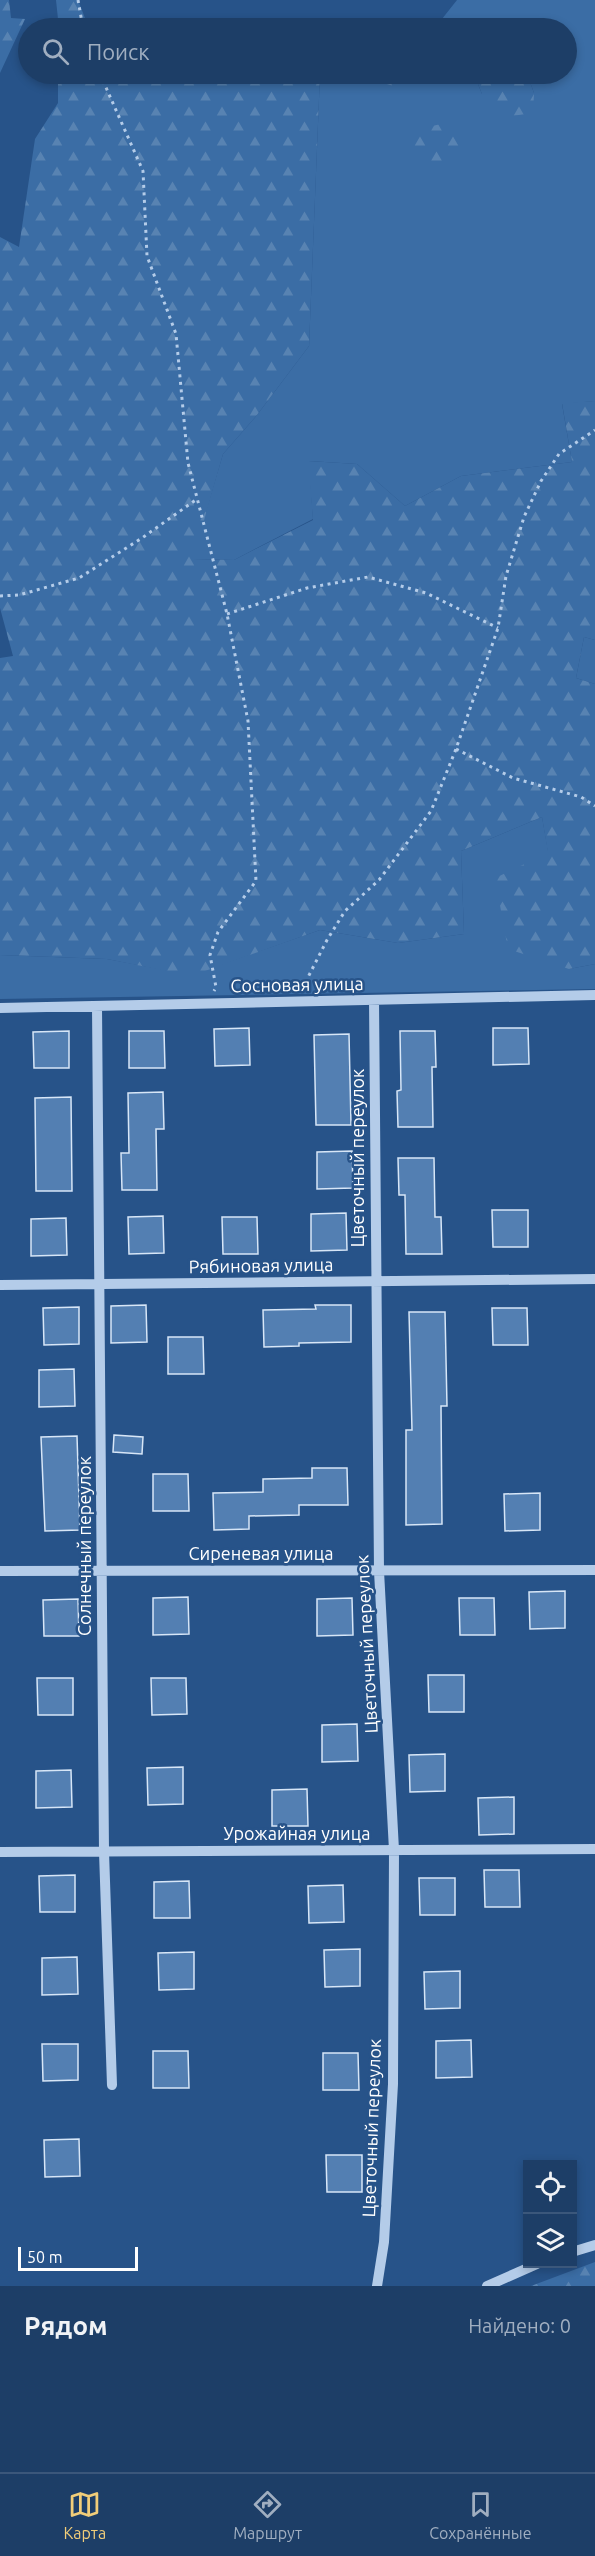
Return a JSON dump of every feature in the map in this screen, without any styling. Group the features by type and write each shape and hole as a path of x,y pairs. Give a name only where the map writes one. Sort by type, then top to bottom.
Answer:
{"street":[{"name":"Сосновая улица","path":"0,1008 595,995"},
{"name":"Цветочный переулок","path":"374,1000 379,1571 394,1850 393,2084 384,2242 377,2286"},
{"name":"Солнечный переулок","path":"97,1006 104,1852 112,2085"},
{"name":"Рябиновая улица","path":"0,1285 595,1279"},
{"name":"Сиреневая улица","path":"0,1571 595,1570"},
{"name":"Урожайная улица","path":"0,1852 595,1849"},
{"path":"577,2251 595,2245"},
{"path":"487,2286 528,2268"}],"path":[{"path":"78,0 81,18"},
{"path":"104,84 143,171 147,256 176,334 188,463 227,614 248,721 256,881 218,932 210,956 216,987 207,1003"},
{"path":"298,1001 310,972 345,911 379,880 431,811 456,749 498,628 506,576 524,517 541,481 559,454 595,430"},
{"path":"0,596 19,595 79,578 142,538 197,499"},
{"path":"227,614 307,588 368,577 426,593 498,628"},
{"path":"456,749 513,778 581,797 595,806"}],"green space":[{"path":"0,0 9,0 11,18 18,18 18,34 0,73"},
{"path":"56,0 78,0 85,18 58,18"},
{"path":"457,0 595,0 595,401 562,404 572,462 461,476 405,506 357,464 309,461 313,519 234,560 192,559 223,454 257,415 309,346 320,84 478,84 482,94 534,93 531,84 577,84 577,18 443,18"},
{"path":"58,84 320,84 309,346 257,415 223,454 193,559 234,560 313,520 308,461 357,464 405,506 461,476 572,462 562,403 595,401 595,640 584,637 576,678 595,684 595,964 569,969 508,949 495,878 548,853 542,817 461,851 464,934 398,943 320,930 191,976 107,959 0,955 0,658 13,656 0,608 0,237 19,247 35,139 58,103"},
{"path":"387,84 415,84 407,91"},
{"path":"478,84 531,84 534,93 533,113 504,117 482,94"},
{"path":"446,123 462,151 447,165 423,161 411,147 418,129"},
{"path":"584,637 595,640 595,684 576,678"},
{"path":"542,817 569,969 595,964 595,989 0,999 0,955 107,959 191,975 320,930 398,943 464,934 461,851"},
{"path":"595,2262 595,2286 531,2286"}],"building":[{"path":"249,1028 250,1065 215,1066 214,1029"},
{"path":"493,1028 528,1028 529,1064 493,1065"},
{"path":"69,1031 69,1068 34,1068 33,1032"},
{"path":"129,1031 164,1031 165,1068 129,1068"},
{"path":"400,1031 435,1031 436,1067 432,1067 433,1127 398,1127 397,1091 401,1090"},
{"path":"349,1034 351,1125 316,1125 314,1035"},
{"path":"163,1092 164,1129 156,1129 157,1190 122,1190 121,1153 129,1153 128,1093"},
{"path":"71,1097 72,1191 36,1191 35,1098"},
{"path":"352,1151 353,1188 317,1189 317,1152"},
{"path":"398,1158 434,1158 435,1217 441,1217 442,1254 406,1254 405,1195 399,1195"},
{"path":"492,1210 528,1210 528,1247 493,1247"},
{"path":"346,1213 347,1250 311,1251 311,1214"},
{"path":"163,1216 164,1253 129,1254 128,1217"},
{"path":"222,1217 257,1217 258,1254 223,1254"},
{"path":"66,1218 67,1255 31,1256 31,1219"},
{"path":"146,1305 147,1342 111,1343 111,1306"},
{"path":"315,1305 351,1305 351,1342 299,1343 299,1346 264,1347 263,1310 316,1309"},
{"path":"79,1307 79,1344 44,1345 43,1308"},
{"path":"492,1308 527,1308 528,1345 493,1345"},
{"path":"409,1312 445,1312 447,1406 441,1406 442,1524 406,1525 406,1430 412,1430"},
{"path":"168,1337 203,1337 204,1374 168,1374"},
{"path":"74,1369 75,1406 39,1407 39,1370"},
{"path":"114,1435 143,1437 142,1454 113,1452"},
{"path":"77,1436 80,1530 45,1531 41,1437"},
{"path":"312,1468 347,1468 348,1505 299,1505 299,1515 249,1516 249,1529 214,1530 213,1493 263,1492 263,1479 312,1478"},
{"path":"153,1474 188,1474 189,1511 153,1511"},
{"path":"540,1493 540,1530 505,1531 504,1494"},
{"path":"565,1591 565,1628 530,1629 529,1592"},
{"path":"188,1597 189,1634 153,1635 153,1598"},
{"path":"352,1598 353,1635 317,1636 317,1599"},
{"path":"459,1598 494,1598 495,1635 460,1635"},
{"path":"78,1599 79,1636 44,1636 43,1600"},
{"path":"428,1675 464,1675 464,1712 429,1712"},
{"path":"37,1678 73,1678 73,1715 38,1715"},
{"path":"151,1678 186,1678 187,1714 152,1715"},
{"path":"357,1724 358,1761 322,1762 322,1725"},
{"path":"445,1754 445,1791 410,1792 409,1755"},
{"path":"183,1767 183,1804 148,1805 147,1768"},
{"path":"71,1770 72,1807 36,1808 36,1771"},
{"path":"307,1789 308,1826 272,1826 272,1790"},
{"path":"514,1797 514,1834 479,1835 478,1798"},
{"path":"484,1870 519,1870 520,1907 485,1907"},
{"path":"75,1875 75,1912 40,1912 39,1876"},
{"path":"419,1878 455,1878 455,1915 420,1915"},
{"path":"189,1881 190,1918 154,1918 154,1882"},
{"path":"343,1885 344,1922 309,1923 308,1886"},
{"path":"360,1949 360,1986 325,1987 324,1950"},
{"path":"194,1952 194,1989 159,1990 158,1953"},
{"path":"77,1957 78,1994 42,1995 42,1958"},
{"path":"460,1971 460,2008 425,2009 424,1972"},
{"path":"471,2040 472,2077 436,2078 436,2041"},
{"path":"42,2044 78,2044 78,2080 43,2081"},
{"path":"153,2051 188,2051 189,2088 153,2088"},
{"path":"323,2053 358,2053 359,2090 323,2090"},
{"path":"79,2139 80,2176 45,2177 44,2140"},
{"path":"326,2155 362,2155 362,2192 327,2192"}]}
